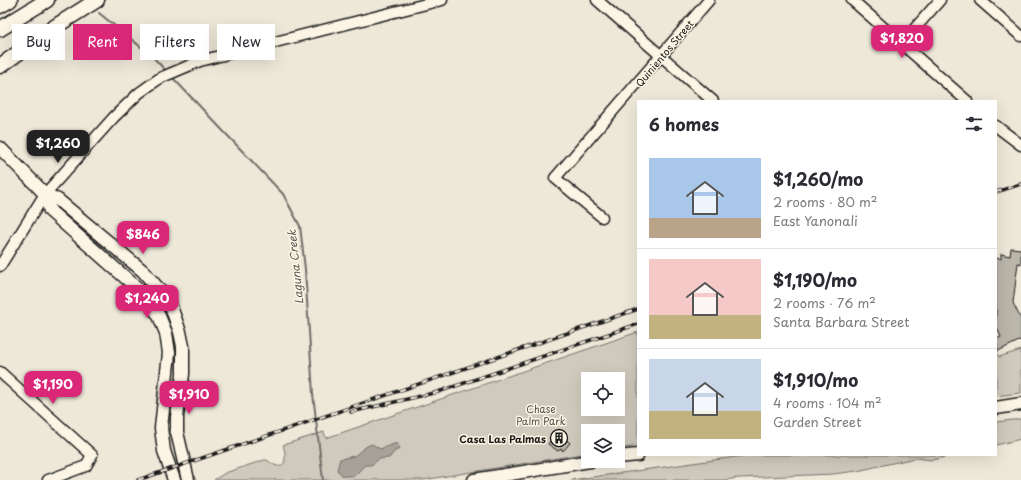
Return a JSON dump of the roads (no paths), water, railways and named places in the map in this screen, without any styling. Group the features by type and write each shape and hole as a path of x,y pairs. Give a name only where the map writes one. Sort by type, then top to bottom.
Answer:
{"highway":[{"path":"0,6 10,0"},
{"path":"0,29 47,0"},
{"path":"0,66 56,26 98,0"}],"main road":[{"path":"0,148 44,194 58,200 143,271 169,301 180,332 182,346 183,374 177,417 177,432 188,480"},
{"path":"44,194 50,211 145,295 159,316 166,333 169,353 161,418 161,433 164,451 174,480"},
{"path":"997,408 1021,404"},
{"path":"625,456 637,455"},
{"path":"474,480 581,462"}],"street":[{"path":"0,266 44,194 114,117 139,93 160,78 200,61 442,0"},
{"path":"597,0 712,100"},
{"name":"Quinientos Street","path":"602,217 556,178 709,0"},
{"path":"852,0 966,100"},
{"path":"901,44 940,0"},
{"path":"980,0 1021,36"},
{"path":"997,127 1021,145"},
{"path":"0,372 92,455 86,466 48,480"}],"waterway":[{"name":"Laguna Creek","path":"99,13 152,56 166,71"},
{"name":"Laguna Creek","path":"172,77 283,194 300,226 305,269 313,394 323,480"}],"railway":[{"path":"997,192 1021,184"},
{"path":"138,480 637,309"},
{"path":"351,412 438,392 637,324"}],"place":[{"name":"Casa Las Palmas","path":"559,438"}],"park label":[{"name":"Chase Palm Park","path":"541,414"}]}
